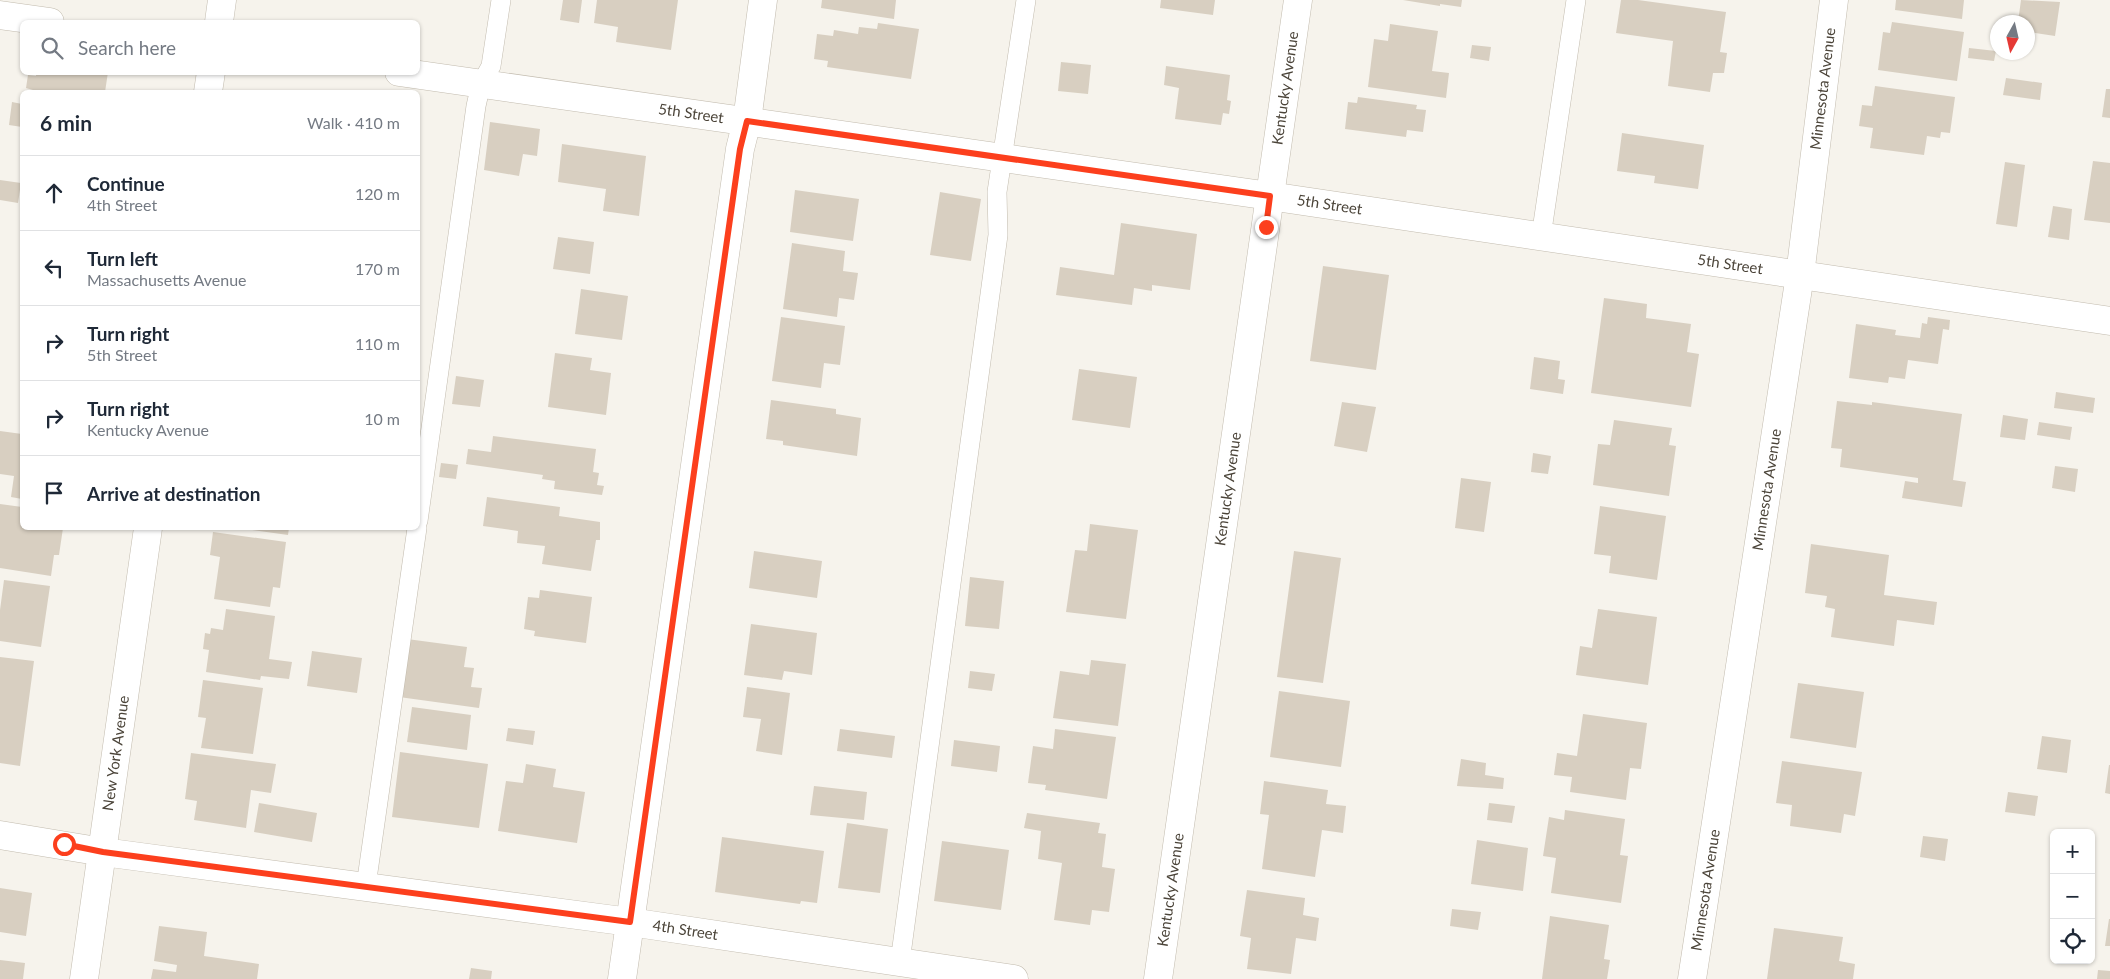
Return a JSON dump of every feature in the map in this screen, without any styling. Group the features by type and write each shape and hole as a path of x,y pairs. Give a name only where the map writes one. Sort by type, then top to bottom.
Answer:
{"street":[{"path":"219,20 222,0"},
{"path":"622,979 740,149 747,121 763,0"},
{"name":"Kentucky Avenue","path":"1158,979 1298,0"},
{"name":"Minnesota Avenue","path":"1692,979 1800,275 1834,0"},
{"path":"0,15 36,20"},
{"path":"208,90 211,75"},
{"name":"5th Street","path":"420,75 1270,196 2110,320"},
{"name":"New York Avenue","path":"84,979 148,530"},
{"name":"4th Street","path":"0,835 103,852 630,922 1014,979"}],"lane":[{"path":"420,507 476,106 481,84 490,66 501,0"},
{"path":"900,962 998,235 996,192 1026,0"},
{"path":"1541,237 1576,0"},
{"path":"366,886 417,530"}],"building":[{"path":"563,0 582,0 579,23 560,20"},
{"path":"597,0 678,0 671,50 616,42 618,27 594,23"},
{"path":"822,0 896,0 894,19 821,8"},
{"path":"1161,0 1215,0 1213,15 1160,8"},
{"path":"1403,0 1462,0 1461,7 1440,4 1440,6"},
{"path":"1621,0 1638,0 1726,12 1720,52 1727,53 1724,73 1713,73 1710,92 1668,86 1673,41 1616,33"},
{"path":"1896,0 1964,0 1962,19 1895,10"},
{"path":"2021,0 2060,2 2055,36 2035,33 2035,15 2019,15"},
{"path":"1892,22 1964,32 1957,81 1878,70 1883,32 1890,33"},
{"path":"878,23 919,29 911,79 827,67 828,61 814,59 817,34 833,36 834,30 858,34 859,27 877,29"},
{"path":"1390,24 1438,31 1432,71 1449,73 1446,98 1368,87 1374,39 1388,41"},
{"path":"1472,45 1491,47 1489,61 1470,58"},
{"path":"1969,48 1990,50 1990,60 1994,60 1994,61 1968,58"},
{"path":"1061,62 1091,65 1088,94 1058,91"},
{"path":"1166,66 1230,75 1227,100 1231,101 1229,114 1223,113 1221,125 1175,119 1179,88 1164,85"},
{"path":"28,75 108,75 105,90 33,90 26,88"},
{"path":"2006,78 2042,83 2040,100 2003,95"},
{"path":"1875,86 1955,97 1950,133 1941,132 1940,138 1927,136 1924,155 1870,148 1873,128 1859,126 1862,105 1872,106"},
{"path":"2106,89 2110,89 2110,118 2102,117"},
{"path":"1358,97 1417,105 1416,109 1426,110 1423,132 1407,130 1406,137 1345,129 1348,102 1357,103"},
{"path":"12,102 20,104 20,127 9,125"},
{"path":"490,122 540,129 537,156 523,154 519,176 484,170"},
{"path":"1622,133 1704,145 1698,189 1654,183 1655,176 1617,171"},
{"path":"562,144 646,156 639,216 603,211 606,189 558,182"},
{"path":"2093,161 2110,163 2110,223 2084,220"},
{"path":"2005,162 2025,165 2017,227 1996,224"},
{"path":"0,180 20,183 18,203 0,200"},
{"path":"795,190 859,199 853,241 790,232"},
{"path":"940,192 981,199 971,261 930,255"},
{"path":"2053,206 2072,209 2069,240 2048,237"},
{"path":"1121,223 1197,234 1190,290 1152,285 1152,291 1134,288 1132,305 1056,295 1060,267 1114,275"},
{"path":"558,237 594,242 590,274 553,269"},
{"path":"792,243 845,251 843,271 858,273 854,300 839,298 837,317 783,309"},
{"path":"1323,266 1389,275 1376,370 1310,361"},
{"path":"581,289 628,296 622,340 575,334"},
{"path":"1604,298 1647,304 1646,318 1691,324 1687,352 1699,354 1691,407 1591,393"},
{"path":"781,317 845,326 840,365 824,363 821,388 772,381"},
{"path":"1928,317 1950,320 1949,330 1943,329 1938,364 1908,360 1905,379 1889,377 1888,383 1849,378 1856,324 1896,330 1895,335 1920,338 1922,323 1927,324"},
{"path":"555,353 592,358 590,370 611,373 606,415 548,407"},
{"path":"1534,357 1560,361 1558,379 1565,380 1563,394 1530,389"},
{"path":"1079,369 1137,377 1130,428 1072,420"},
{"path":"456,376 484,380 480,407 452,404"},
{"path":"2056,392 2095,398 2093,413 2054,408"},
{"path":"771,400 836,409 836,414 861,418 857,456 783,445 783,441 766,439"},
{"path":"1837,401 1872,405 1872,402 1962,414 1953,480 1966,482 1962,507 1902,498 1905,481 1918,483 1918,478 1840,467 1842,449 1831,448"},
{"path":"1342,402 1376,407 1367,452 1334,446"},
{"path":"2003,415 2028,419 2025,440 2000,437"},
{"path":"1614,420 1672,428 1669,445 1676,446 1669,496 1593,485 1598,444 1610,445"},
{"path":"2039,422 2072,427 2070,440 2037,435"},
{"path":"0,431 20,434 20,499 11,497 14,476 0,474"},
{"path":"493,436 596,449 593,472 599,473 597,485 604,486 602,495 554,489 555,481 542,479 543,475 466,464 468,449 491,452"},
{"path":"1533,453 1551,456 1548,474 1531,472"},
{"path":"441,463 458,465 456,479 439,477"},
{"path":"2055,466 2078,469 2075,492 2052,488"},
{"path":"1461,478 1491,482 1484,532 1455,528"},
{"path":"487,497 560,507 559,516 600,522 600,540 596,540 591,571 542,564 545,546 517,543 518,531 483,526"},
{"path":"0,504 20,507 20,530 63,530 59,555 54,555 51,576 0,568"},
{"path":"1600,506 1666,516 1657,580 1609,573 1611,556 1594,554"},
{"path":"1090,524 1138,530 1126,619 1066,612 1075,550 1087,551"},
{"path":"252,530 289,530 288,535"},
{"path":"213,532 286,542 280,588 273,587 270,607 214,599 220,557 210,555"},
{"path":"1811,544 1889,555 1884,595 1937,602 1934,625 1897,620 1894,646 1831,637 1835,609 1825,607 1827,596 1805,593"},
{"path":"754,551 822,561 817,598 749,588"},
{"path":"1294,551 1341,558 1323,683 1277,677"},
{"path":"970,577 1004,581 999,629 965,626"},
{"path":"4,580 50,586 41,647 0,641 0,610"},
{"path":"540,590 592,597 586,643 534,636 535,631 524,629 528,597 539,598"},
{"path":"226,609 275,616 269,659 292,662 289,679 261,676 260,680 206,672 209,650 203,649 205,633 210,634 211,628 223,630"},
{"path":"1598,609 1657,617 1648,685 1576,675 1580,646 1592,648"},
{"path":"751,624 817,633 812,675 784,671 782,680 744,675"},
{"path":"407,639 467,647 464,667 474,668 471,687 482,688 479,708 399,697"},
{"path":"312,651 362,658 357,693 307,686"},
{"path":"0,657 34,661 20,766 0,763"},
{"path":"1091,660 1126,664 1118,726 1053,718 1060,671 1089,675"},
{"path":"970,671 995,674 992,691 968,688"},
{"path":"203,680 263,688 253,754 201,748 206,718 198,717"},
{"path":"1798,683 1864,692 1856,748 1790,738"},
{"path":"747,687 790,693 782,755 756,751 761,719 743,717"},
{"path":"1279,691 1350,701 1341,767 1270,757"},
{"path":"412,707 471,715 467,750 407,742"},
{"path":"1583,714 1647,723 1641,769 1630,768 1626,800 1570,792 1572,777 1554,775 1557,753 1577,756"},
{"path":"508,728 535,731 533,745 506,741"},
{"path":"840,729 895,736 892,758 837,751"},
{"path":"1055,729 1116,737 1107,799 1045,790 1046,785 1028,783 1033,746 1053,749"},
{"path":"2042,736 2071,740 2067,773 2037,769"},
{"path":"954,740 1000,746 997,772 951,766"},
{"path":"400,752 488,764 479,828 392,817"},
{"path":"191,753 276,764 271,793 251,790 246,828 194,820 197,801 185,799"},
{"path":"1461,759 1486,763 1485,775 1504,778 1503,789 1457,786"},
{"path":"1782,761 1862,772 1855,816 1844,814 1841,833 1790,826 1792,805 1776,803"},
{"path":"526,764 556,769 553,787 585,792 577,843 498,831 506,781 523,783"},
{"path":"2110,765 2110,794 2105,793"},
{"path":"1264,781 1328,790 1326,804 1346,806 1343,833 1322,830 1315,877 1262,869 1269,815 1260,814"},
{"path":"814,786 867,792 864,820 810,815"},
{"path":"2008,792 2038,796 2035,816 2005,812"},
{"path":"259,803 317,813 312,842 254,832"},
{"path":"1489,803 1515,806 1512,823 1487,820"},
{"path":"1565,810 1625,819 1620,855 1628,856 1621,903 1551,893 1556,858 1543,856 1549,817 1564,820"},
{"path":"1027,813 1100,823 1098,833 1106,834 1102,867 1115,869 1109,912 1092,910 1090,925 1054,920 1062,863 1038,859 1041,831 1024,828"},
{"path":"847,823 888,829 880,893 838,888"},
{"path":"1923,836 1948,839 1945,861 1920,857"},
{"path":"722,837 824,851 817,903 801,901 800,904 715,892"},
{"path":"1477,840 1528,848 1523,891 1471,884"},
{"path":"942,841 1009,850 1001,910 934,901"},
{"path":"0,888 32,893 26,936 0,932"},
{"path":"1247,890 1305,898 1303,915 1319,918 1316,941 1296,938 1291,974 1247,969 1251,938 1240,936"},
{"path":"1452,909 1481,912 1478,930 1450,926"},
{"path":"1550,916 1609,925 1604,959 1610,960 1607,979 1542,979"},
{"path":"2109,919 2110,946 2105,946"},
{"path":"159,926 207,932 204,956 259,964 257,979 151,979 153,969 176,972 177,965 154,961"},
{"path":"1774,928 1843,937 1839,961 1855,964 1853,979 1767,979"},
{"path":"0,960 25,963 23,979 0,979"},
{"path":"471,968 492,971 491,979 469,979"},
{"path":"2098,970 2110,971 2110,979 2097,979"}],"route":[{"path":"64,844 103,852 630,922 740,149 747,121 1270,196 1266,227"}]}
